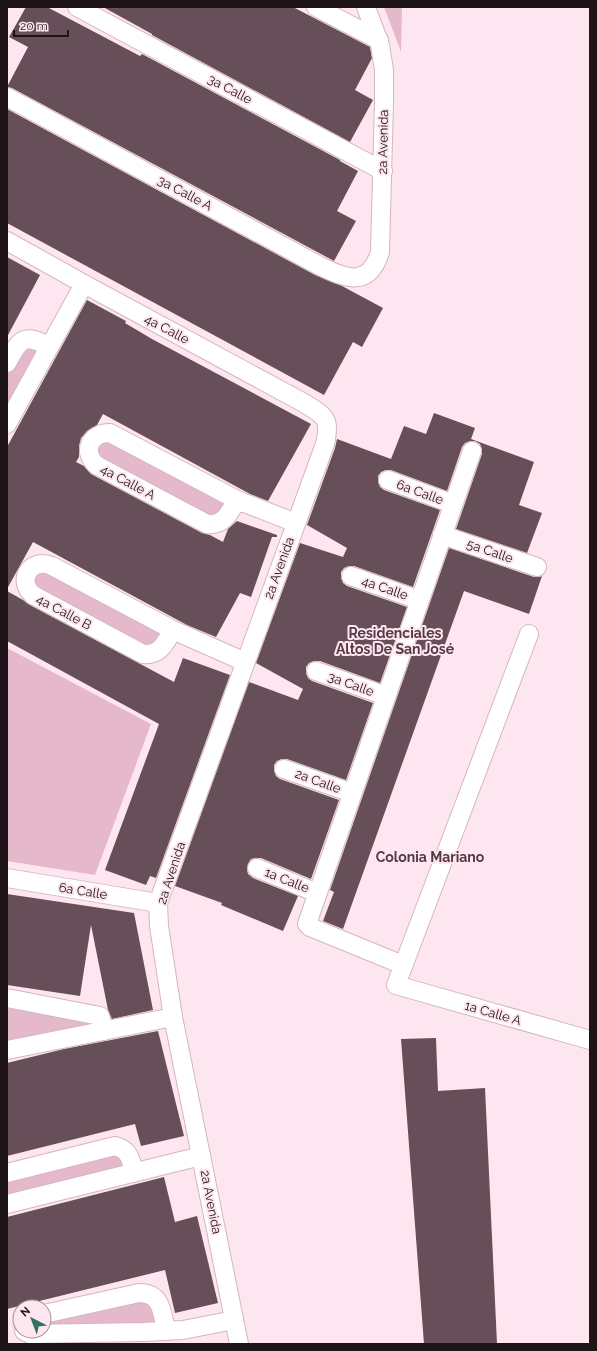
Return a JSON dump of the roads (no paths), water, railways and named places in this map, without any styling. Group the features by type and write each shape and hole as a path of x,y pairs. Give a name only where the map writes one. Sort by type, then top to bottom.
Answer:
{"street":[{"name":"3a Calle","path":"77,7 383,172"},
{"path":"316,7 378,40"},
{"name":"2a Avenida","path":"366,7 382,50 384,70 383,172 380,252 377,263 367,274"},
{"name":"3a Calle A","path":"7,97 320,266 344,276 359,277 367,274"},
{"name":"4a Calle","path":"7,241 304,403 317,411 326,420"},
{"path":"7,424 84,284"},
{"path":"7,363 17,346 24,340 34,339 49,347"},
{"name":"2a Avenida","path":"239,1344 173,1017 159,926 158,903 325,444 328,431 326,420"},
{"name":"4a Calle A","path":"237,500 223,521 207,524 96,465 90,456 90,444 98,435 110,433 237,500 296,523"},
{"path":"472,452 317,893 308,921 310,927 403,965 529,634"},
{"name":"6a Calle","path":"388,480 453,504"},
{"name":"5a Calle","path":"442,535 537,567"},
{"name":"4a Calle B","path":"173,630 159,651 148,655 143,654 28,592 25,581 26,574 34,565 46,563 173,630 245,662"},
{"name":"4a Calle","path":"351,576 419,600"},
{"name":"3a Calle","path":"316,671 386,696"},
{"name":"2a Calle","path":"284,769 352,793"},
{"name":"1a Calle","path":"257,868 317,893"},
{"name":"6a Calle","path":"7,878 158,903"},
{"name":"1a Calle A","path":"403,965 396,985 590,1040"},
{"path":"7,998 100,1016 104,1031"},
{"path":"7,1050 173,1017"},
{"path":"7,1173 116,1146 125,1150 128,1154 134,1173"},
{"path":"7,1204 201,1156"},
{"path":"52,1312 139,1293 145,1293 151,1295 160,1304 166,1331"},
{"path":"52,1334 183,1330 234,1320"}],"district":[{"name":"Residenciales Altos De San José","path":"395,642"},
{"name":"Colonia Mariano","path":"430,857"}]}
